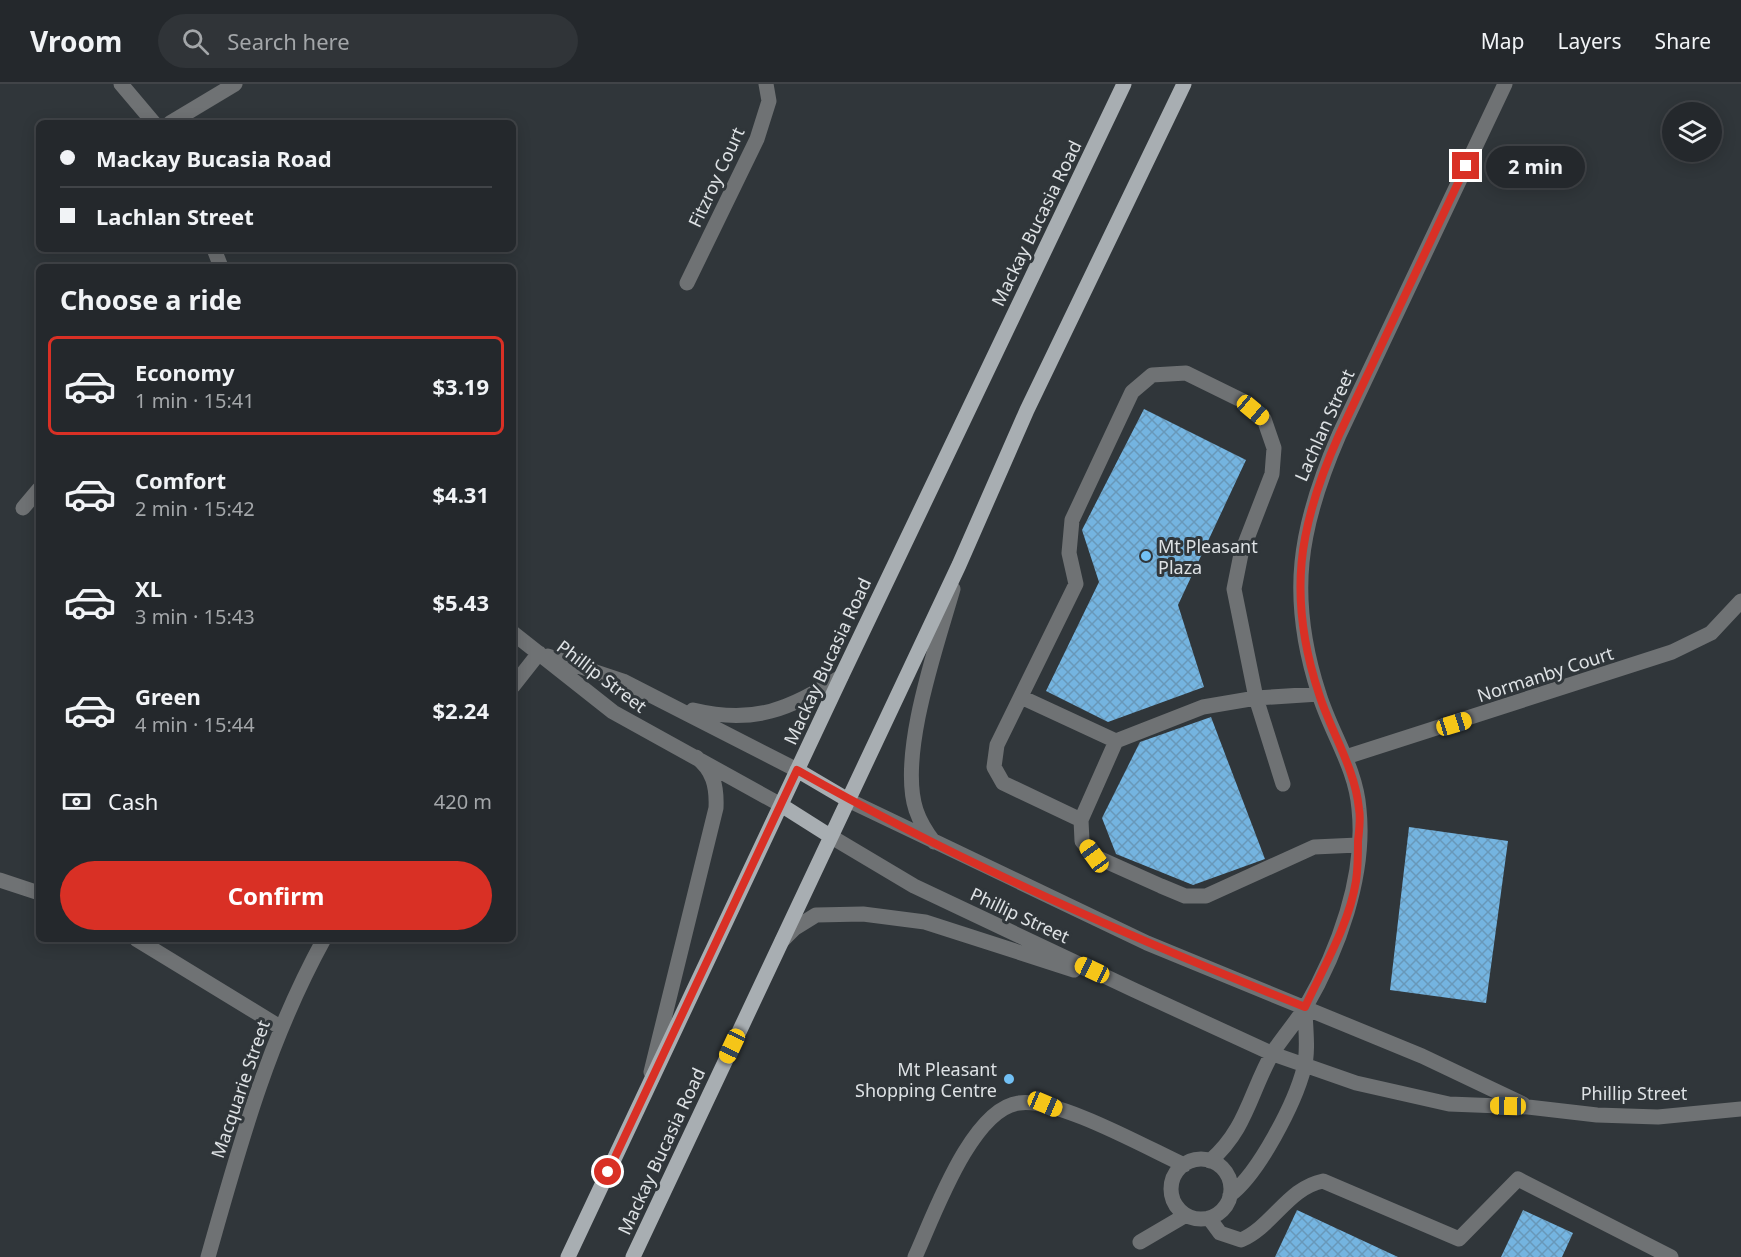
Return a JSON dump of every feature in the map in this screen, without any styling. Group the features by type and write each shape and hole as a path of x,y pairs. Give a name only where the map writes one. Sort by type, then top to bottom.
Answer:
{"main road":[{"name":"Mackay Bucasia Road","path":"568,1257 840,676 1124,84"},
{"name":"Mackay Bucasia Road","path":"633,1257 959,565 1027,410 1184,84"},
{"name":"Phillip Street","path":"797,770 848,800"},
{"name":"Phillip Street","path":"781,805 830,836"}],"street":[{"path":"121,84 151,120"},
{"path":"175,120 235,84"},
{"name":"Fitzroy Court","path":"687,283 757,139 769,101 766,84"},
{"name":"Lachlan Street","path":"1305,1007 1344,920 1356,883 1359,809 1346,757 1319,694 1303,627 1299,576 1305,528 1319,479 1505,84"},
{"path":"1081,820 1003,783 994,767 997,745 1076,584 1069,553 1072,520 1132,392 1152,375 1186,373 1243,401 1264,419 1274,448 1272,474 1241,554 1234,588 1256,698 1283,784"},
{"path":"23,508 36,493"},
{"path":"936,844 916,810 912,788 913,756 923,698 959,565"},
{"name":"Normanby Court","path":"1346,757 1672,652 1711,633 1741,601"},
{"name":"Phillip Street","path":"516,635 613,712 781,805"},
{"path":"516,682 539,653"},
{"name":"Phillip Street","path":"539,653 623,681 797,770"},
{"path":"660,699 682,708 713,714 764,715 790,706 840,676"},
{"path":"1319,694 1256,698 1203,707 1116,741 1081,820 1082,841 1094,856 1185,896 1206,896 1314,847 1358,845"},
{"path":"1021,697 1116,741"},
{"path":"647,1087 716,808 714,779 707,766 696,757"},
{"name":"Phillip Street","path":"848,800 1147,944 1422,1056 1528,1107"},
{"name":"Phillip Street","path":"830,836 914,886 1134,990 1273,1054 1356,1083 1430,1101 1528,1107 1597,1115 1658,1117 1741,1109"},
{"path":"0,880 36,892"},
{"path":"780,943 804,922 823,914 849,913 904,918 937,926 1134,990"},
{"path":"141,942 280,1027"},
{"name":"Macquarie Street","path":"208,1257 246,1126 280,1027 322,942"},
{"path":"1210,1161 1238,1131 1273,1054 1305,1007"},
{"path":"1230,1195 1249,1179 1262,1158 1305,1066 1305,1007"},
{"path":"915,1257 962,1154 980,1128 1017,1102 1045,1104 1184,1165"},
{"path":"1140,1242 1186,1215 1209,1218 1218,1214 1228,1203 1229,1179 1224,1170 1210,1161 1200,1160 1184,1165 1176,1172 1172,1193 1174,1200 1186,1215"},
{"path":"1209,1218 1220,1233 1241,1240 1270,1220 1293,1195 1308,1184 1323,1181 1459,1239 1518,1179 1671,1257"}],"building":[{"name":"Mt Pleasant Plaza","path":"1144,409 1246,460 1178,605 1204,687 1108,722 1046,691 1099,582 1082,530"},
{"path":"1211,717 1265,859 1193,885 1116,854 1102,818 1140,742"},
{"path":"1409,827 1508,841 1486,1003 1390,990"},
{"path":"1297,1210 1398,1257 1275,1257"},
{"path":"1523,1210 1573,1233 1562,1257 1501,1257"}],"place":[{"name":"Mt Pleasant Plaza","path":"1146,556"},
{"name":"Mt Pleasant Shopping Centre","path":"1009,1079"}],"route":[{"path":"608,1172 797,770 894,824 1147,944 1305,1007 1344,920 1356,883 1359,809 1346,757 1319,694 1303,627 1299,576 1305,528 1319,479 1466,166"}]}
